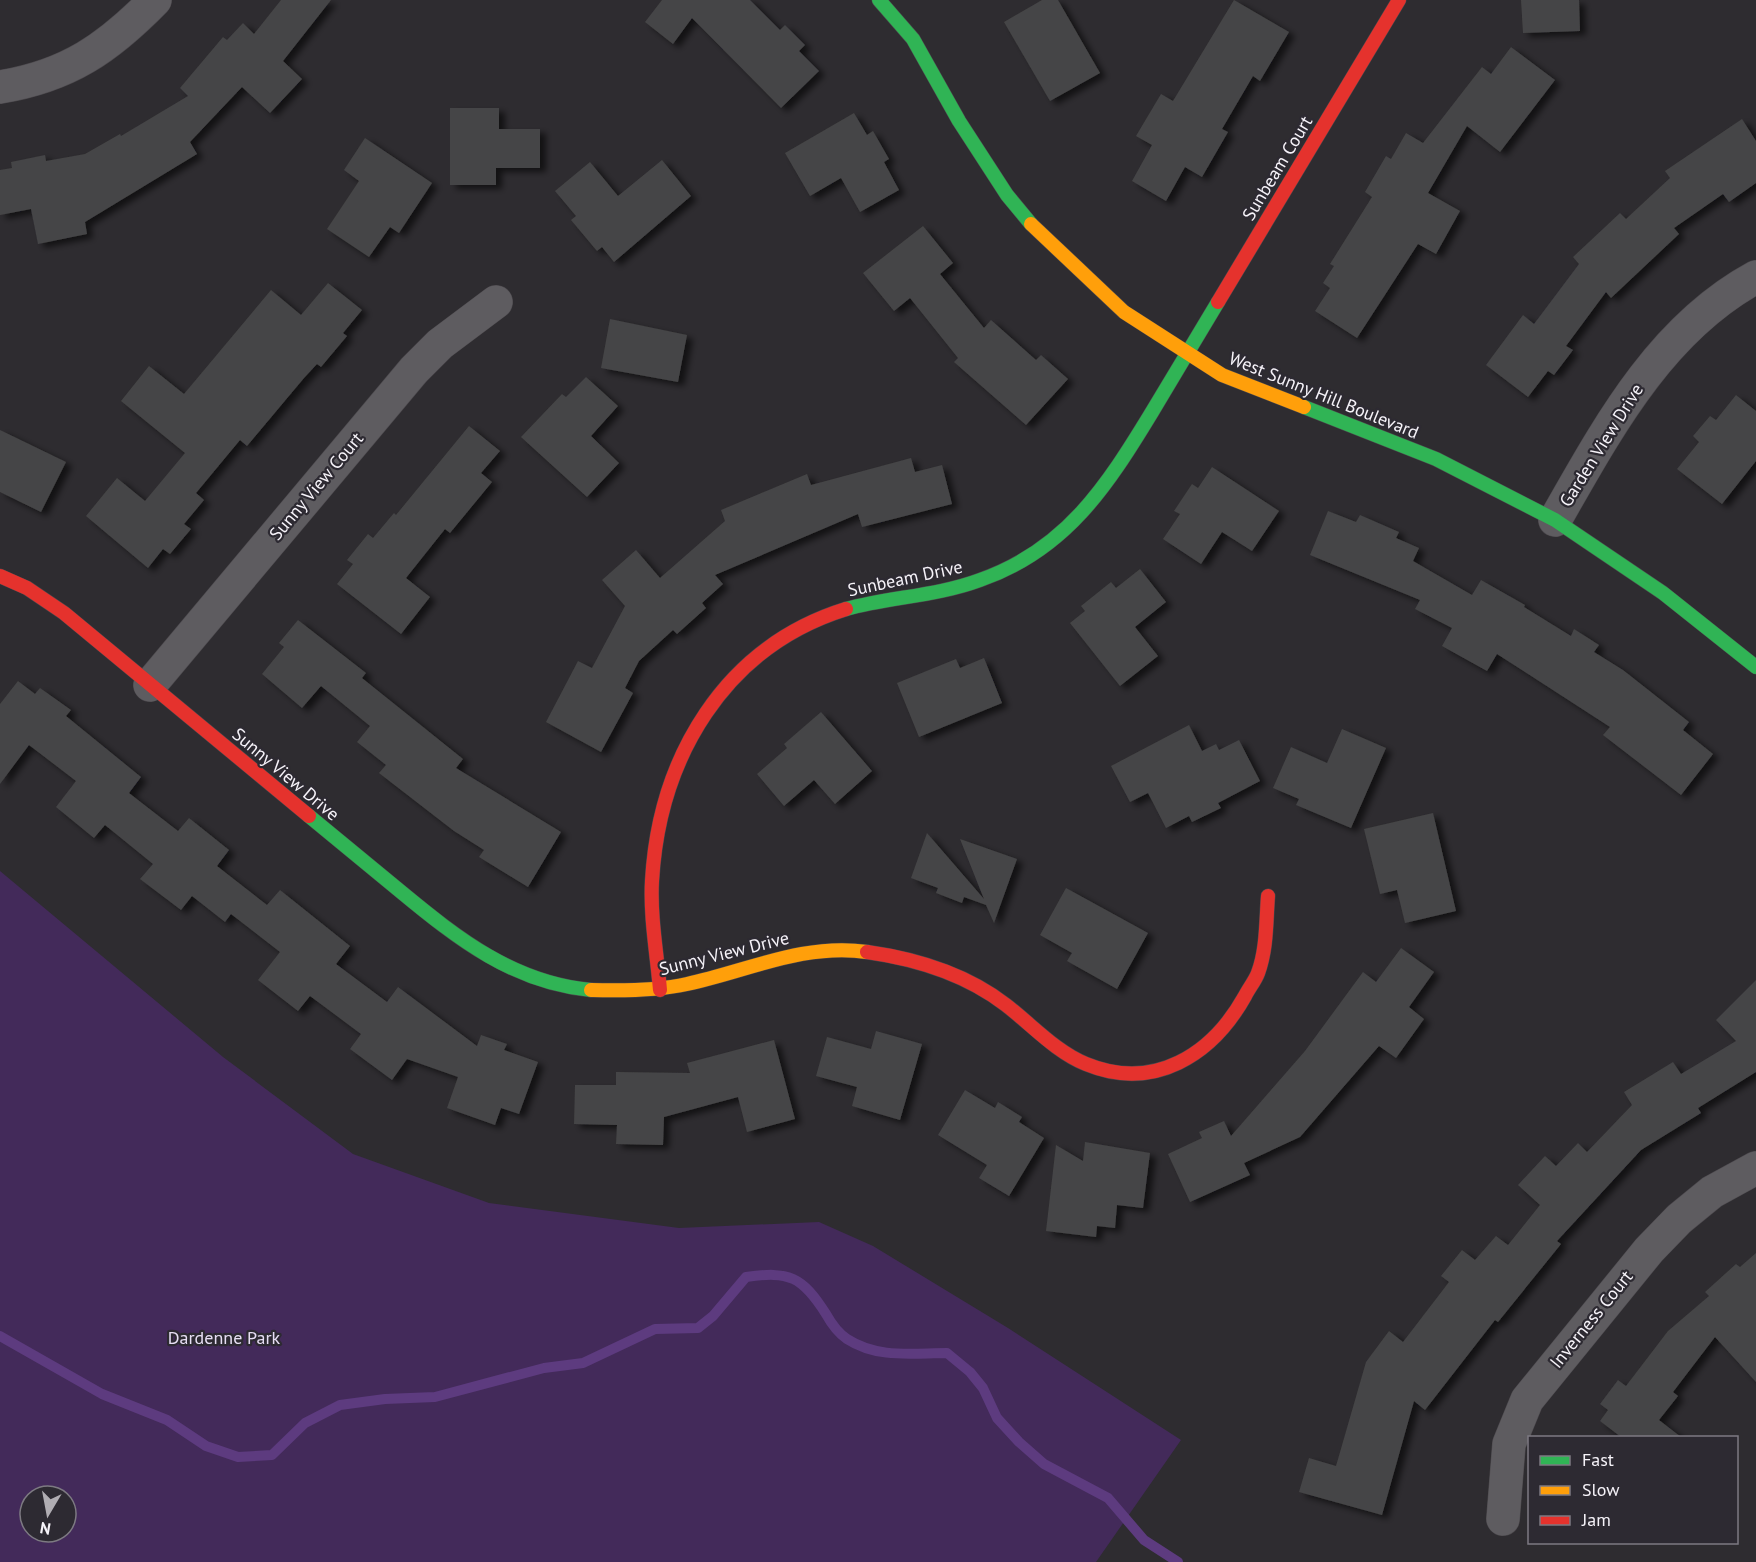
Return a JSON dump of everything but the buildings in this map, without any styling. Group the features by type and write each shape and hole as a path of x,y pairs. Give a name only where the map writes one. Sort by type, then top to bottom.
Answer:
{"street":[{"path":"0,87 53,73 81,60 119,36 155,0"},
{"name":"West Sunny Hill Boulevard","path":"879,0 913,39 980,156 1033,227 1124,312 1186,355 1222,375 1436,459 1555,520 1663,593 1756,667"},
{"name":"Sunbeam Court","path":"1186,355 1399,0"},
{"name":"Garden View Drive","path":"1555,520 1627,399 1650,368 1709,310 1756,277"},
{"name":"Sunny View Court","path":"150,685 414,370 440,344 496,302"},
{"name":"Sunbeam Drive","path":"660,990 652,880 661,815 676,764 696,724 760,654 788,635 842,610 880,600 969,585 1009,567 1054,541 1084,510 1117,470 1186,355"},
{"name":"Sunny View Drive","path":"0,576 27,588 64,613 440,924 480,953 523,975 568,986 607,991 660,990 706,979 785,954 820,949 868,951 909,959 983,989 1058,1050 1109,1073 1131,1076 1163,1069 1216,1041 1235,1015 1258,973 1268,896"},
{"name":"Inverness Court","path":"1503,1520 1509,1444 1527,1400 1612,1293 1679,1219 1712,1192 1756,1168"}],"green space":[{"name":"Dardenne Park","path":"0,871 223,1057 353,1154 489,1203 679,1228 819,1222 873,1246 1008,1328 1181,1440 1096,1562 0,1562"}],"waterway":[{"path":"0,1336 102,1394 167,1420 206,1446 238,1457 272,1455 305,1423 340,1405 385,1399 435,1397 544,1368 583,1363 655,1329 698,1328 713,1316 746,1277 784,1276 793,1279 809,1291 838,1331 859,1345 871,1350 896,1354 947,1353 970,1372 983,1388 997,1418 1019,1442 1044,1464 1108,1498 1144,1540 1178,1562"}],"traffic: fast":[{"path":"879,0 913,39 959,121 1007,195 1031,224"},
{"path":"846,609 964,585 1010,567 1037,552 1060,533 1100,490 1152,412 1218,302"},
{"path":"1304,407 1436,459 1555,520 1663,593 1756,667"},
{"path":"309,816 443,926 488,956 537,978 563,986 591,990"}],"traffic: slow":[{"path":"1031,224 1124,312 1222,375 1304,407"},
{"path":"591,990 663,988 710,979 776,960 820,951 867,952"}],"traffic: jam":[{"path":"1218,302 1399,0"},
{"path":"0,576 27,588 64,613 309,816"},
{"path":"660,990 653,922 652,881 657,836 668,792 684,751 706,713 733,679 765,650 803,627 846,609"},
{"path":"867,952 904,959 958,976 991,994 1064,1053 1086,1064 1111,1072 1135,1073 1157,1070 1179,1063 1198,1051 1216,1035 1245,996 1261,964 1266,935 1268,896"}]}
